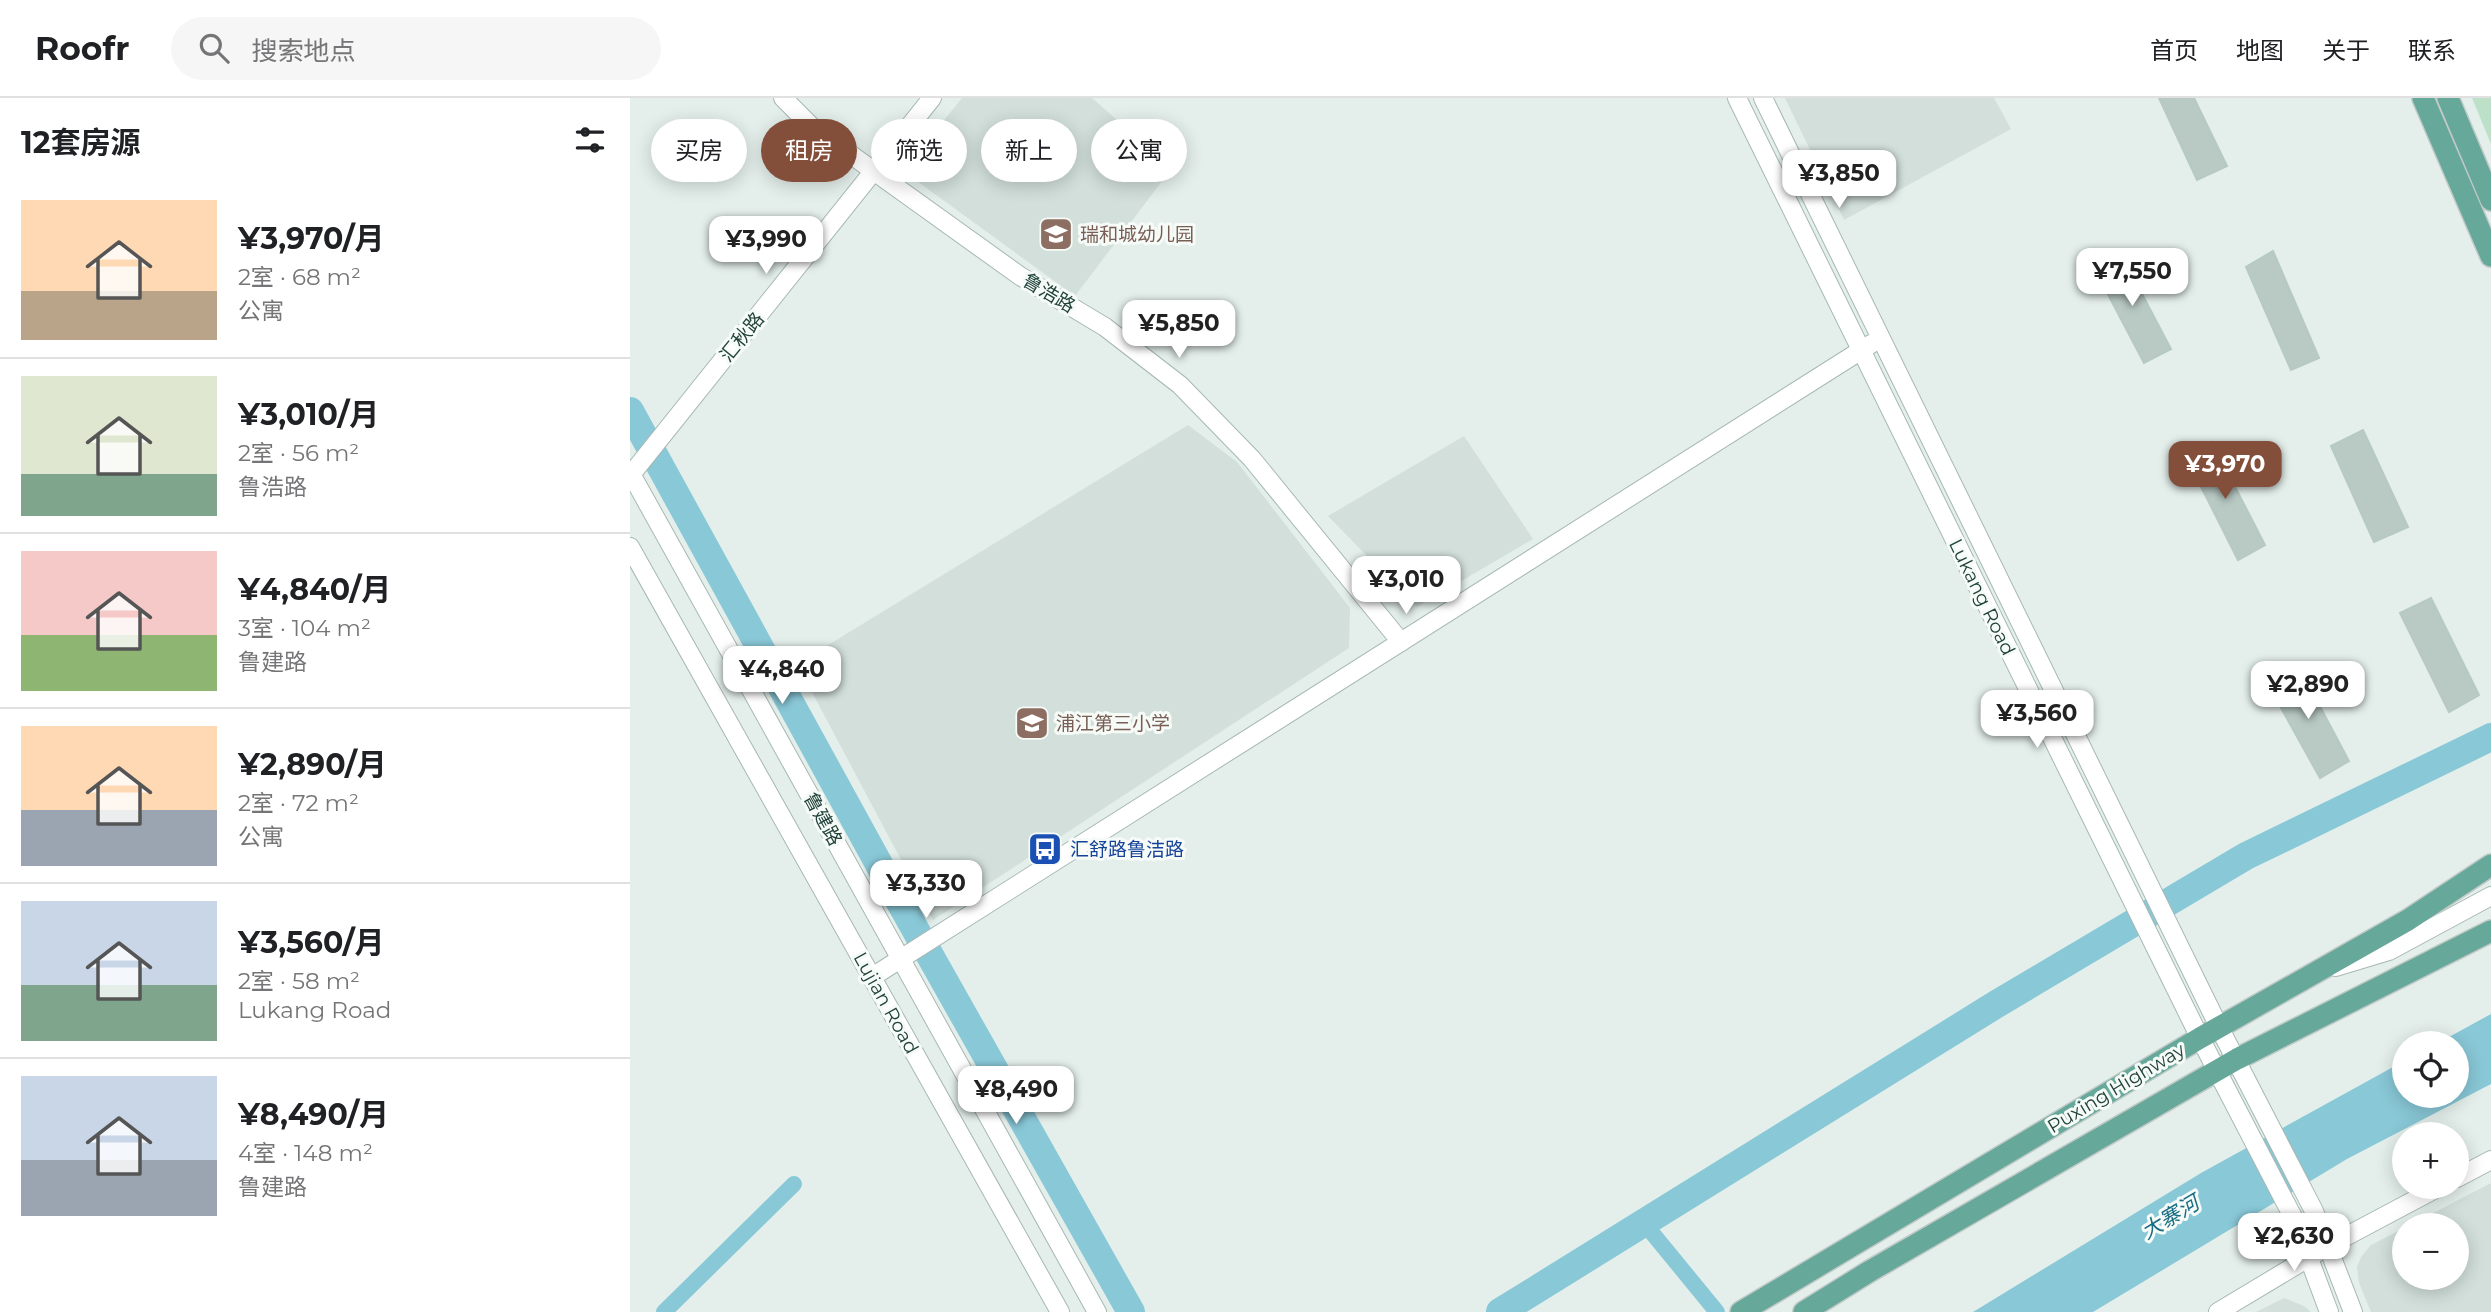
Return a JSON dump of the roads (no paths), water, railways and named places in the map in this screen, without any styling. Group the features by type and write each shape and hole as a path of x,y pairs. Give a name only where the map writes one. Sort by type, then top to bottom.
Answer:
{"main road":[{"path":"2423,98 2491,256"},
{"path":"2448,98 2491,200"},
{"name":"Puxing Highway","path":"1745,1310 2200,1038 2408,920 2491,865"},
{"name":"Puxing Highway","path":"1804,1312 2237,1059 2491,931"}],"street":[{"name":"鲁浩路","path":"783,98 811,126 871,168"},
{"name":"汇秋路","path":"915,119 932,98"},
{"name":"Lukang Road","path":"1737,98 2200,1038 2295,1221 2309,1257"},
{"name":"Lukang Road","path":"1763,98 2219,1027 2314,1211 2328,1246"},
{"name":"汇秋路","path":"631,474 871,174"},
{"name":"鲁浩路","path":"891,182 1020,276 1105,327 1180,385 1252,459 1401,642"},
{"path":"872,977 1881,339"},
{"name":"鲁建路","path":"631,474 1097,1312"},
{"name":"Lujian Road","path":"630,547 1060,1312"},
{"path":"2320,972 2389,951 2491,896"},
{"path":"2469,1172 2491,1160"},
{"path":"2218,1312 2328,1246 2417,1199"},
{"path":"2328,1246 2353,1312"},
{"path":"2309,1257 2329,1312"}],"water":[{"path":"2491,1014 2491,1084 2469,1095 2469,1031 2460,1031"},
{"name":"大寨河","path":"2392,1068 2392,1108 2445,1108 2418,1122 2392,1122 2392,1136 2347,1159 2093,1312 1973,1312 2201,1173"}],"waterway":[{"path":"630,411 897,897 1131,1312"},
{"path":"1500,1312 1995,1005 2246,856 2491,737"},
{"path":"664,1312 794,1184"},
{"path":"1644,1223 1717,1312"}],"place":[{"name":"瑞和城幼儿园","path":"1056,234"},
{"name":"浦江第三小学","path":"1032,723"},
{"name":"汇舒路鲁洁路","path":"1045,849"}]}
